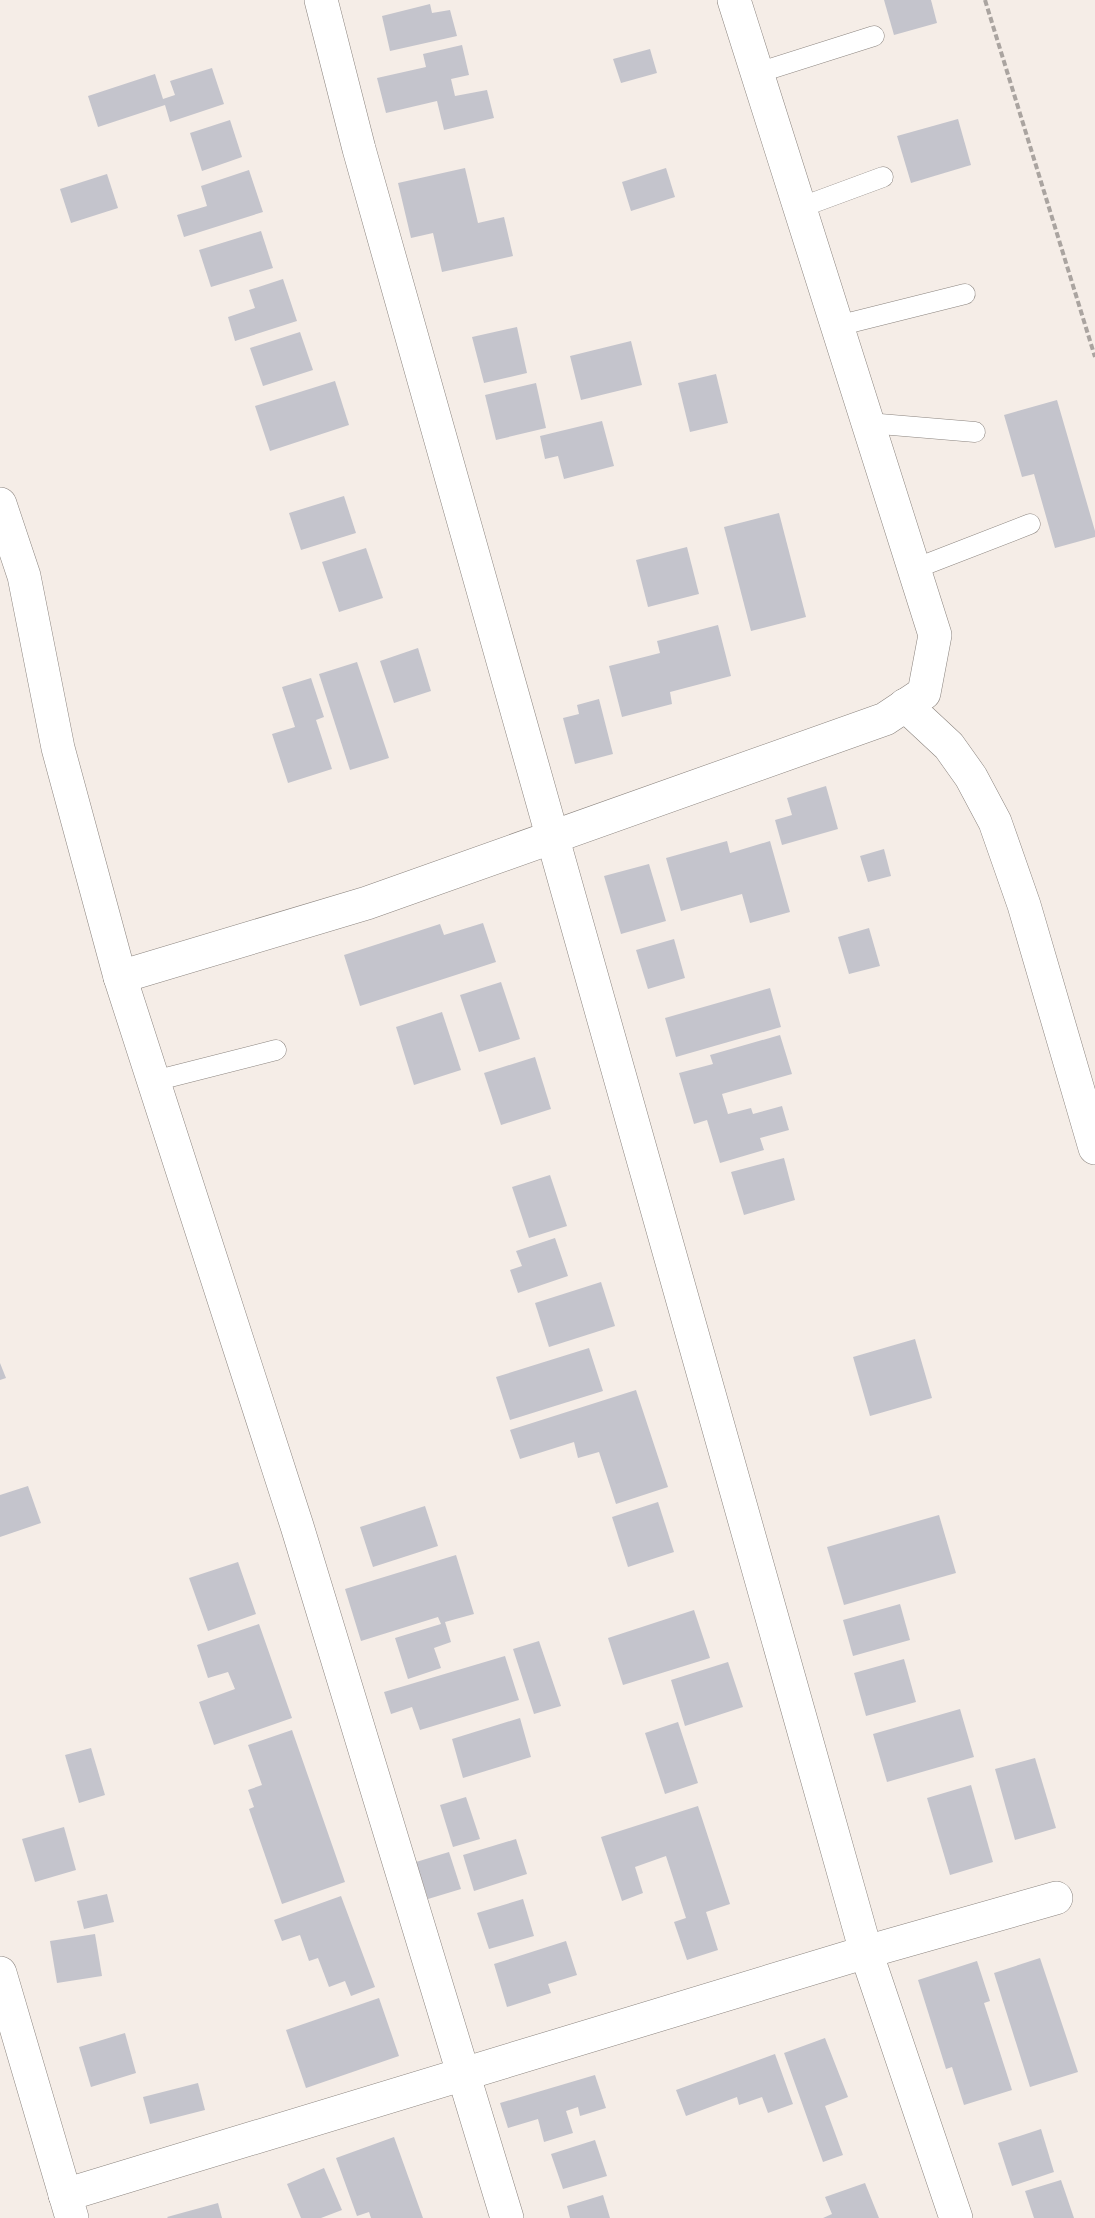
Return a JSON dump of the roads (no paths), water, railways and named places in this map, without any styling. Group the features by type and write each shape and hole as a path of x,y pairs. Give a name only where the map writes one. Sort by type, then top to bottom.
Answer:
{"street":[{"path":"321,0 365,172 866,1952 956,2218"},
{"path":"120,976 367,903 885,719 924,693 935,635 734,0"},
{"path":"0,504 24,576 58,748 120,976 297,1526 507,2218"},
{"path":"905,705 949,746 970,777 995,822 1024,904 1095,1148"},
{"path":"0,1973 69,2206 465,2074 866,1952 1056,1898"}],"lane":[{"path":"757,73 874,36"},
{"path":"800,208 883,177"},
{"path":"837,326 965,294"},
{"path":"868,423 975,432"},
{"path":"914,569 1030,524"},
{"path":"154,1081 276,1050"}]}
